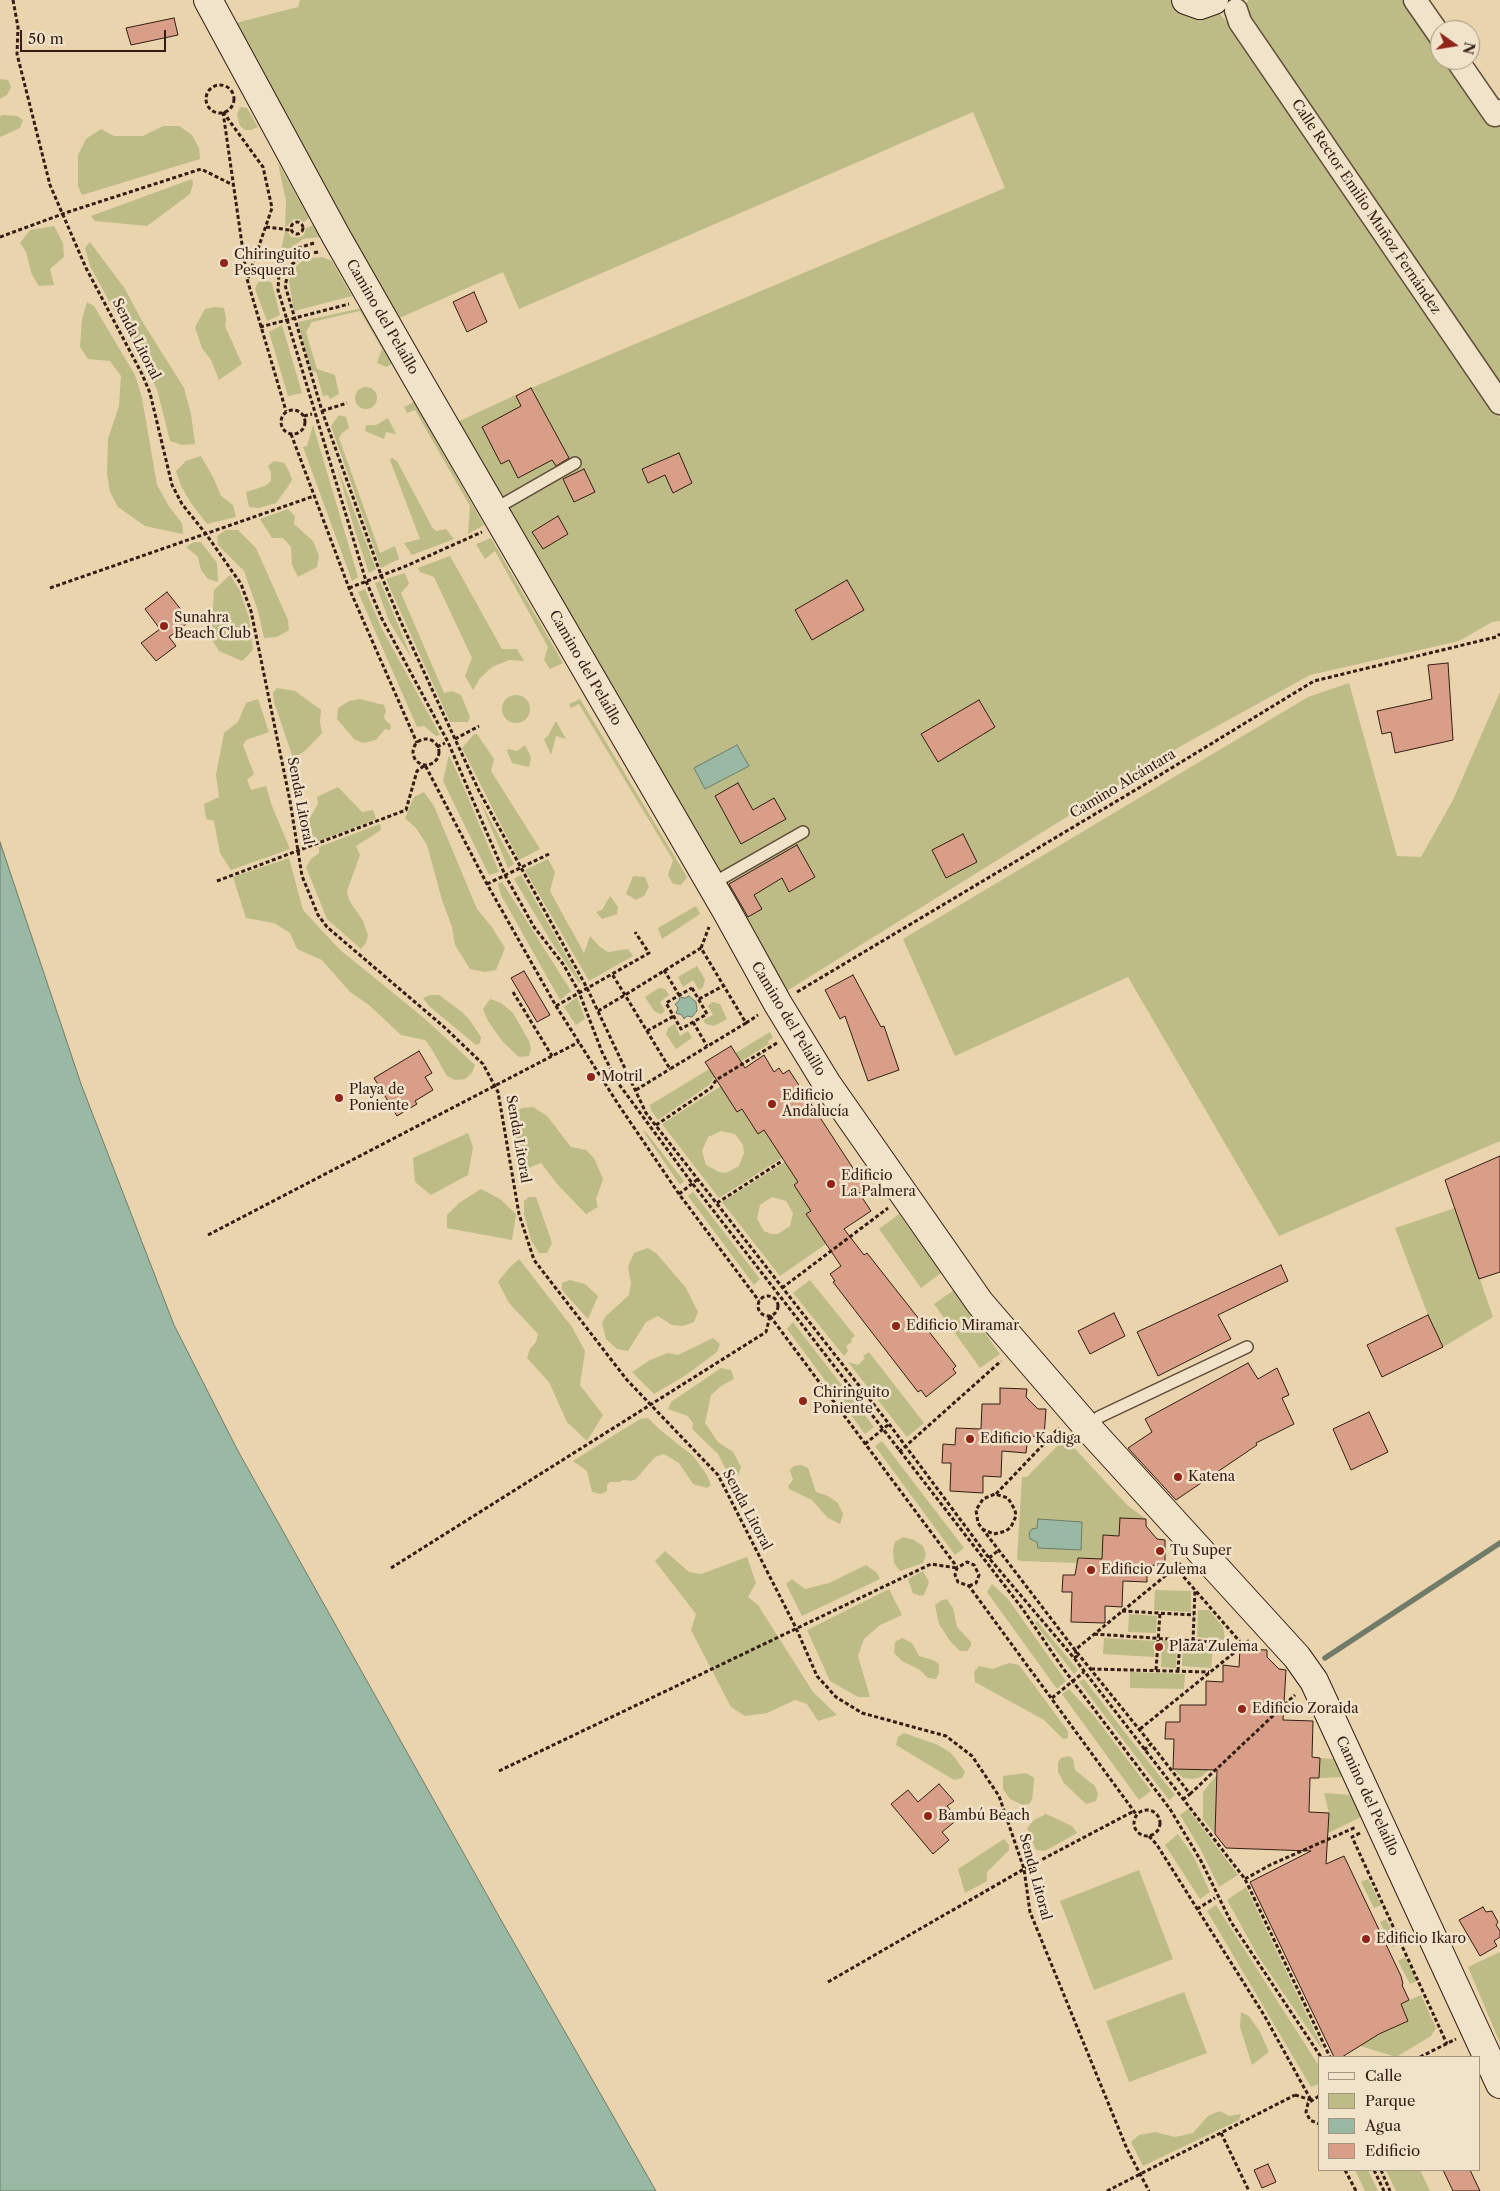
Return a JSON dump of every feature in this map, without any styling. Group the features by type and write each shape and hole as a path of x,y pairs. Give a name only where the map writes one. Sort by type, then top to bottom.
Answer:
{"street":[{"name":"Camino del Pelaíllo","path":"208,0 329,244 372,298 491,519 710,885 771,1007 861,1135 893,1177 980,1303 1089,1429 1297,1657 1314,1681 1500,2084"},
{"path":"1186,0 1200,5 1225,5"},
{"path":"1415,0 1430,22"},
{"name":"Calle Rector Emilio Muñoz Fernández","path":"1225,5 1240,22 1500,403"},
{"path":"1464,70 1495,115 1500,112"}],"lane":[{"path":"491,519 575,463"},
{"path":"710,885 803,832"},
{"path":"1089,1429 1099,1418 1247,1347"}],"path":[{"name":"Senda Litoral","path":"13,0 18,27 17,54 50,186 86,268 142,374 150,394 172,485 182,504 206,534 241,584 251,611 299,851 302,876 318,915 327,927 443,1026 482,1064 498,1092 519,1214 534,1260 627,1380 718,1475 796,1628 817,1676 836,1698 862,1713 946,1736 972,1756 999,1796 1024,1868 1030,1912 1139,2175 1149,2191"},
{"path":"223,112 231,107 233,94 227,87 214,86 206,96 208,105 214,111 223,112 263,167 272,208 248,279"},
{"path":"223,112 248,279 260,327 286,412 281,422 284,430 291,434 349,588 416,744 414,755 418,762 426,765 487,884 556,1006 678,1194 759,1301"},
{"path":"250,149 255,146"},
{"path":"0,237 62,214 201,169 234,185"},
{"path":"266,227 290,230 295,235 299,235 303,227 298,222 294,222 290,230"},
{"path":"1320,2056 1236,1930 1197,1854 1170,1809 1073,1681 1022,1608 882,1430 692,1183 618,1083 602,1052 579,992 563,964 534,926 505,875 448,742 382,619 366,580 278,290 279,273 285,259 295,249 325,241 329,244 317,252 304,254 291,265 284,285 322,411 381,575 479,791 588,988 646,1113 889,1424 988,1558 1074,1658 1245,1879 1330,2056"},
{"path":"260,327 372,298"},
{"path":"322,411 347,403"},
{"path":"286,412 298,410 304,416 306,424 302,431 291,434"},
{"path":"304,416 312,414"},
{"path":"50,588 314,496"},
{"path":"349,588 465,542 491,519"},
{"name":"Camino Alcántara","path":"636,1090 1314,681 1496,638 1500,634"},
{"path":"455,738 479,726"},
{"path":"216,881 406,810 417,771 436,759 439,751 428,740 416,744"},
{"path":"437,747 446,743"},
{"path":"487,884 549,854"},
{"path":"598,1011 701,948 711,919"},
{"path":"556,1006 649,953 635,932"},
{"path":"701,948 746,1023"},
{"path":"664,970 679,995"},
{"path":"612,974 670,1069"},
{"path":"699,1000 723,986"},
{"path":"692,988 707,1014 681,1029 666,1003 679,995 692,988"},
{"path":"514,992 552,1056"},
{"path":"647,1031 674,1016"},
{"path":"693,1022 707,1046"},
{"path":"656,1125 711,1088 716,1080 781,1041"},
{"path":"208,1235 579,1042"},
{"path":"717,1203 782,1162"},
{"path":"678,1194 698,1179"},
{"path":"782,1288 894,1204"},
{"path":"391,1568 766,1332 770,1316 778,1309 775,1299 766,1296 759,1301 757,1307 760,1314 770,1316 957,1568 958,1582 965,1586 976,1583 978,1579 977,1568"},
{"path":"899,1452 1017,1346"},
{"path":"864,1444 889,1424"},
{"path":"1063,1424 995,1494 983,1499 976,1510 976,1517 982,1529 1075,1650 1190,1794"},
{"path":"982,1529 988,1533 1000,1534 1006,1531 1014,1522 1016,1516 1012,1504 1002,1495 995,1494"},
{"path":"988,1558 999,1550"},
{"path":"1075,1650 1186,1557"},
{"path":"499,1771 931,1564 957,1568 967,1562 977,1568"},
{"path":"977,1568 982,1564"},
{"path":"1175,1567 1242,1644"},
{"path":"969,1586 1135,1813 1134,1827 1140,1834 1149,1836 1157,1845 1264,2016 1311,2100"},
{"path":"1193,1641 1195,1589"},
{"path":"1122,1611 1194,1615"},
{"path":"1156,1670 1160,1613"},
{"path":"1094,1634 1242,1644"},
{"path":"1140,1729 1242,1644 1252,1639"},
{"path":"1178,1671 1180,1640"},
{"path":"1074,1658 1077,1656 1075,1650"},
{"path":"1091,1669 1210,1672"},
{"path":"1052,1698 1084,1672"},
{"path":"1182,1800 1300,1690"},
{"path":"1144,1750 1151,1744"},
{"path":"828,1982 1024,1868 1135,1813 1149,1809 1159,1816 1159,1829 1149,1836"},
{"path":"1159,1816 1164,1813"},
{"path":"1245,1879 1270,1865 1360,1825"},
{"path":"1367,1830 1352,1837 1447,2044"},
{"path":"1197,1909 1215,1898"},
{"path":"1422,2056 1474,2030"},
{"path":"1107,2191 1295,2094 1311,2100"},
{"path":"1318,2096 1311,2100 1306,2108 1307,2116 1314,2123 1318,2124"},
{"path":"1221,2133 1249,2191"},
{"path":"1346,2171 1356,2191"},
{"path":"1374,2171 1384,2191"},
{"path":"1381,2171 1390,2191"}],"green space":[{"path":"300,0 1172,0 1183,13 1219,13 1252,50 1500,418 1500,621 1492,622 1459,641 1310,675 1181,746 785,992 453,424 531,388 1005,188 973,112 519,309 503,272 397,319 280,110 236,23 298,7"},
{"path":"1248,0 1415,0 1430,22 1430,70 1465,70 1500,111 1500,394 1245,9"},
{"path":"0,79 8,80 11,87 7,95 0,99"},
{"path":"240,107 247,108 258,127 245,130 240,126 237,115"},
{"path":"0,116 17,116 23,120 20,128 0,137"},
{"path":"163,126 179,126 192,135 199,148 200,159 82,195 78,186 78,155 86,139 101,129 114,136 143,136"},
{"path":"278,163 309,218 304,222 294,219 285,228 286,201"},
{"path":"192,179 193,184 190,194 147,226 95,221 91,216"},
{"path":"314,225 320,237 303,239 285,252 281,251 285,231 291,237 298,238 304,235 306,228"},
{"path":"54,226 63,243 64,257 50,269 54,285 39,286 32,275 26,252 20,243 30,230"},
{"path":"90,242 125,289 142,321 184,388 191,414 195,444 182,445 170,441 157,389 90,266 85,248"},
{"path":"322,257 332,261 352,296 294,311 289,281 294,268 305,259"},
{"path":"263,279 272,283 280,315 267,321 255,289 258,282"},
{"path":"87,302 94,306 135,375 142,398 157,485 170,508 182,523 183,534 145,526 118,507 110,492 107,474 108,439 119,406 121,376 110,361 88,359 80,347 82,319"},
{"path":"224,308 225,326 242,364 219,380 211,360 202,348 195,327 205,309"},
{"path":"362,308 393,363 386,367 377,363 382,349 360,311 312,322 306,332 317,369 335,375 339,394 330,399 328,395 323,396 316,372 311,370 298,322"},
{"path":"282,325 302,393 288,396 269,332"},
{"path":"366,387 374,390 377,398 374,406 366,409 358,406 355,398 358,390"},
{"path":"414,402 484,525 468,534 470,506 415,410 407,413 404,407"},
{"path":"339,415 346,417 349,428 339,438 380,553 395,546 399,559 381,568 331,426"},
{"path":"388,418 396,434 386,432 384,439 365,431 366,425 376,425"},
{"path":"313,425 358,577 352,581 303,447 307,446"},
{"path":"201,456 221,496 233,505 236,517 207,524 181,486 176,471 186,461"},
{"path":"392,458 397,461 432,527 436,531 446,529 454,539 412,555 404,543 420,539 390,460"},
{"path":"274,461 284,463 292,480 276,503 259,508 249,507 246,492 265,486 271,481 271,472 268,466"},
{"path":"337,466 376,569 369,573 354,528"},
{"path":"288,509 295,516 294,524 313,541 319,556 317,567 298,577 292,565 291,547 283,538 272,538 260,519"},
{"path":"226,530 238,530 256,548 288,620 289,630 277,637 264,638 258,611 244,571 218,545 217,536"},
{"path":"491,538 563,663 550,669 544,660 548,647 495,551 485,559 476,544"},
{"path":"194,542 201,542 217,563 218,582 208,579 201,570 198,557 186,547"},
{"path":"450,556 502,649 517,649 524,661 509,660 492,667 480,678 473,690 465,676 472,658 434,577 420,572 418,568"},
{"path":"405,573 409,584 401,593 444,693 452,691 461,695 470,717 468,722 450,722 386,579"},
{"path":"230,575 240,591 249,618 253,650 242,661 219,651 209,635 212,628 214,590"},
{"path":"380,581 412,659 389,621 375,583"},
{"path":"365,589 381,627 440,735 436,736 424,726 417,727 358,592"},
{"path":"1349,683 1397,856 1421,857 1453,800 1500,692 1500,1141 1279,1236 1128,977 955,1056 903,939 1308,697"},
{"path":"277,688 295,691 321,710 320,722 322,733 305,751 293,758 274,702 273,693"},
{"path":"516,695 526,699 530,709 526,719 516,723 506,719 502,709 506,699"},
{"path":"258,699 269,732 246,740 243,745 254,774 247,780 251,790 266,786 272,806 290,849 231,870 220,853 214,821 206,819 204,804 219,797 216,775 224,733 238,722 246,703"},
{"path":"360,699 384,705 386,711 384,717 391,725 390,730 385,729 376,740 363,743 354,739 337,719 338,708 349,701"},
{"path":"580,699 687,877 681,885 673,884 668,875 673,860 579,704 571,708 569,704"},
{"path":"556,721 566,739 556,736 551,755 544,739 548,736"},
{"path":"474,734 477,734 494,759 491,771 540,849 519,860 462,748"},
{"path":"525,745 531,757 529,767 512,763 507,751 508,749 517,751"},
{"path":"449,755 499,872 489,875 443,781"},
{"path":"338,787 362,812 373,810 376,819 311,844 304,838 302,831 318,804 317,797"},
{"path":"424,792 434,806 477,909 505,948 496,970 485,972 470,969 455,945 452,927 442,900 427,845 416,828 405,818 414,797"},
{"path":"479,799 514,864 508,868"},
{"path":"380,824 381,830 356,846 360,855 347,891 349,900 363,921 368,935 366,943 361,949 327,919 306,867 311,859 319,853 319,847"},
{"path":"289,858 303,910 339,949 424,1018 475,1065 472,1073 465,1079 455,1080 447,1076 425,1040 401,1035 369,1005 350,992 322,960 297,949 290,933 274,923 246,918 233,877"},
{"path":"548,859 555,872 550,891 584,953 590,936 600,947 608,952 628,949 633,956 589,981 525,870"},
{"path":"521,875 581,982 579,983 549,938 514,879"},
{"path":"633,876 645,877 649,887 644,896 636,900 626,894"},
{"path":"502,882 571,991 560,1000 501,895 498,884"},
{"path":"610,896 618,907 617,914 602,919 596,912 602,910"},
{"path":"696,906 700,914 662,939 658,928"},
{"path":"697,966 705,980 703,987 699,990 693,980 683,987 678,977"},
{"path":"659,988 665,989 669,995 660,1002 665,1011 661,1014 654,1011 645,997"},
{"path":"430,995 439,995 462,1012 481,1037 480,1043 476,1045 429,1006 423,998"},
{"path":"577,997 585,1019 576,1025 564,1007"},
{"path":"490,999 501,1003 513,1013 529,1041 531,1049 529,1056 519,1057 502,1041 488,1021 483,1009"},
{"path":"712,1002 720,1004 727,1019 714,1026 706,1024 703,1020 713,1015 708,1006"},
{"path":"675,1024 680,1036 688,1031 692,1038 676,1049 666,1034 668,1028"},
{"path":"770,1032 773,1038 768,1041 769,1044 714,1078 709,1085 658,1120 650,1105"},
{"path":"721,1086 737,1111 742,1109 758,1134 764,1130 782,1158 719,1198 662,1124","holes":["721,1131 735,1134 743,1145 744,1153 739,1166 726,1173 719,1172 706,1165 702,1151 708,1137"]},
{"path":"533,1107 547,1116 571,1147 586,1150 594,1158 603,1179 596,1199 598,1207 586,1214 558,1185 541,1163 526,1169 516,1167 511,1123 515,1112 522,1108"},
{"path":"643,1131 645,1131 684,1181 680,1185"},
{"path":"468,1133 473,1147 468,1175 431,1195 415,1182 413,1158"},
{"path":"785,1162 798,1182 794,1185 811,1211 806,1214 826,1244 780,1276 722,1202","holes":["772,1197 786,1201 793,1213 790,1226 778,1234 764,1231 757,1219 760,1205"]},
{"path":"481,1189 500,1199 516,1214 512,1240 447,1228 447,1215 459,1203"},
{"path":"693,1192 760,1279 754,1285 688,1196"},
{"path":"529,1197 536,1197 552,1243 547,1253 539,1253 531,1240 524,1214 524,1201"},
{"path":"1455,1208 1493,1317 1443,1347 1428,1315 1395,1228"},
{"path":"899,1214 941,1273 921,1288 879,1229"},
{"path":"648,1248 656,1253 686,1288 698,1312 694,1322 683,1326 672,1325 658,1316 646,1322 628,1351 617,1349 606,1339 602,1323 606,1316 629,1295 631,1283 628,1267 634,1253"},
{"path":"519,1259 572,1327 585,1351 580,1385 603,1415 587,1441 567,1422 549,1382 527,1358 530,1349 536,1342 538,1334 509,1303 498,1282"},
{"path":"570,1280 585,1284 598,1296 588,1319 562,1290 562,1283"},
{"path":"810,1280 855,1336 851,1339 852,1342 846,1346 848,1351 844,1356 793,1293"},
{"path":"954,1290 1000,1354 980,1368 934,1304"},
{"path":"793,1322 874,1427 865,1434 787,1329"},
{"path":"713,1338 720,1344 717,1352 686,1375 654,1394 632,1372 650,1360 668,1353 678,1355"},
{"path":"869,1352 924,1423 907,1437 848,1362 858,1365 865,1358 863,1356"},
{"path":"721,1368 731,1370 734,1379 721,1386 711,1395 705,1423 718,1442 733,1452 741,1467 738,1476 727,1472 718,1454 692,1429 693,1423 688,1416 668,1409 671,1402"},
{"path":"648,1418 693,1456 707,1475 711,1485 707,1488 693,1484 679,1463 664,1454 655,1457 636,1479 610,1482 607,1485 607,1491 601,1494 592,1492 587,1471 573,1461 640,1419"},
{"path":"1065,1438 1128,1506 1146,1519 1120,1518 1123,1536 1103,1535 1103,1559 1078,1558 1077,1563 1020,1561 1017,1559 1022,1477 1027,1477"},
{"path":"882,1441 964,1548 955,1555 875,1446"},
{"path":"801,1465 808,1468 816,1492 828,1496 838,1503 843,1514 840,1524 828,1518 812,1500 789,1489 788,1486 793,1480 790,1470 794,1466"},
{"path":"903,1537 914,1540 923,1546 926,1554 923,1563 900,1571 894,1563 893,1550 895,1542"},
{"path":"665,1551 689,1572 701,1574 747,1557 756,1583 748,1597 758,1605 813,1692 837,1715 818,1721 807,1704 795,1700 767,1713 745,1716 731,1707 691,1630 696,1614 655,1561"},
{"path":"866,1565 877,1573 880,1579 802,1616 786,1584 792,1579 805,1589 829,1583"},
{"path":"923,1571 929,1582 924,1595 920,1596 913,1593 908,1579"},
{"path":"992,1584 1008,1599 1066,1681 1057,1689 987,1592"},
{"path":"889,1589 902,1615 880,1625 864,1639 858,1656 870,1697 858,1697 830,1681 807,1630"},
{"path":"1155,1590 1191,1591 1191,1612 1154,1610"},
{"path":"947,1599 953,1608 957,1627 971,1642 971,1646 967,1651 960,1651 950,1641 939,1624 935,1605"},
{"path":"1198,1610 1209,1610 1223,1627 1225,1640 1197,1637"},
{"path":"1129,1614 1157,1616 1156,1633 1128,1632"},
{"path":"1037,1621 1078,1670 1074,1674 1035,1623"},
{"path":"902,1638 912,1643 919,1656 939,1664 939,1673 936,1679 928,1678 920,1670 902,1661 894,1653 895,1642"},
{"path":"1104,1638 1155,1641 1154,1657 1103,1654"},
{"path":"1162,1640 1177,1641 1176,1668 1161,1667"},
{"path":"1183,1645 1213,1647 1211,1668 1182,1666"},
{"path":"1009,1663 1019,1665 1068,1731 1068,1738 1063,1739 1044,1720 975,1682 974,1672 979,1666 993,1669"},
{"path":"1130,1672 1185,1674 1184,1689 1130,1688"},
{"path":"1084,1679 1175,1795 1169,1800 1079,1682"},
{"path":"1069,1689 1095,1717 1151,1791 1139,1800 1062,1694"},
{"path":"904,1733 938,1745 951,1753 965,1772 962,1778 954,1780 896,1745 898,1737"},
{"path":"1226,1754 1201,1777 1193,1779 1183,1778 1173,1769"},
{"path":"1069,1756 1073,1759 1075,1770 1095,1786 1098,1794 1096,1801 1086,1804 1064,1783 1058,1772 1058,1762 1061,1758"},
{"path":"1320,1758 1335,1759 1342,1777 1319,1778"},
{"path":"1026,1773 1034,1778 1033,1792 1032,1800 1029,1804 1023,1805 1010,1799 1003,1789 1003,1776"},
{"path":"1217,1774 1215,1834 1203,1819 1203,1792"},
{"path":"1324,1793 1351,1795 1361,1817 1328,1833 1329,1813"},
{"path":"1188,1809 1238,1875 1219,1887 1201,1850 1180,1815"},
{"path":"1046,1814 1072,1826 1077,1833 1045,1851 1036,1850 1027,1828 1034,1820"},
{"path":"1178,1834 1194,1857 1210,1892 1200,1899 1165,1845"},
{"path":"1004,1839 1009,1845 1009,1850 987,1872 987,1881 965,1893 958,1869"},
{"path":"1139,1870 1173,1959 1094,1990 1060,1901"},
{"path":"1368,1879 1381,1905 1374,1908 1361,1882"},
{"path":"1246,1887 1321,2048 1258,1956 1227,1900"},
{"path":"1216,1905 1318,2064 1318,2084 1311,2087 1207,1911"},
{"path":"1386,1919 1399,1944 1392,1947 1380,1922"},
{"path":"1500,1952 1500,2043 1468,1967"},
{"path":"1405,1957 1417,1981 1410,1984 1398,1961"},
{"path":"1184,1992 1207,2053 1129,2082 1106,2021"},
{"path":"1421,1995 1436,2028 1431,2036 1398,2056 1357,2045 1408,2021 1401,2004"},
{"path":"1241,2012 1249,2016 1260,2032 1269,2052 1252,2065 1240,2027"},
{"path":"1220,2111 1229,2116 1241,2114 1239,2120 1143,2166 1131,2142 1139,2135 1155,2132 1175,2137 1193,2133 1208,2116"},
{"path":"1355,2171 1368,2171 1378,2191 1365,2191"},
{"path":"1386,2171 1420,2171 1430,2191 1396,2191"}],"water":[{"path":"737,745 749,766 705,789 694,768"},
{"path":"0,842 81,1084 174,1325 238,1451 501,1920 656,2191 0,2191"},
{"path":"689,996 696,1002 697,1011 692,1017 687,1016 684,1019 682,1015 676,1013 678,1008 675,1004 679,1001 680,997 685,998"},
{"path":"1038,1519 1082,1522 1081,1550 1038,1548 1037,1542 1030,1539 1029,1533 1032,1529 1037,1528"}],"building":[{"path":"174,18 178,35 131,45 126,28"},
{"path":"474,292 487,322 467,332 453,302"},
{"path":"531,388 569,458 556,466 552,460 518,478 509,460 501,464 482,427 521,406 516,396"},
{"path":"679,453 692,483 673,493 665,475 648,483 642,469"},
{"path":"584,469 595,492 574,502 563,479"},
{"path":"558,516 568,534 543,549 532,532"},
{"path":"847,580 864,610 812,640 795,610"},
{"path":"167,592 190,621 169,637 176,646 156,661 141,643 160,629 145,609"},
{"path":"1448,663 1453,740 1395,753 1391,732 1382,734 1377,711 1432,699 1428,665"},
{"path":"979,700 995,727 938,762 921,734"},
{"path":"738,783 753,810 774,798 786,819 741,844 715,796"},
{"path":"963,834 977,862 946,878 932,850"},
{"path":"797,845 815,877 789,892 782,878 754,895 762,909 748,917 729,884"},
{"path":"524,971 550,1015 537,1022 511,978"},
{"path":"853,975 881,1027 884,1026 899,1070 868,1081 845,1016 840,1019 825,990"},
{"path":"731,1046 745,1068 764,1055 774,1072 779,1068 783,1074 789,1070 864,1185 861,1187 864,1191 859,1193 871,1211 844,1229 864,1255 867,1253 956,1366 953,1369 956,1373 926,1397 921,1390 918,1392 833,1282 835,1281 830,1274 841,1266 806,1214 811,1211 794,1185 798,1182 764,1130 758,1134 742,1109 737,1112 705,1062"},
{"path":"419,1051 432,1073 425,1077 433,1090 415,1101 417,1104 397,1116 374,1078"},
{"path":"1500,1156 1500,1272 1479,1279 1445,1180"},
{"path":"1281,1265 1288,1281 1218,1315 1231,1339 1158,1376 1137,1332"},
{"path":"1114,1313 1125,1336 1090,1354 1078,1331"},
{"path":"1428,1315 1443,1347 1382,1377 1367,1345"},
{"path":"1248,1363 1258,1379 1277,1368 1289,1395 1282,1398 1294,1424 1256,1443 1257,1445 1176,1500 1128,1448 1152,1432 1145,1419"},
{"name":"Edificio Kadiga","path":"1000,1388 1027,1389 1026,1397 1038,1409 1046,1409 1044,1437 1028,1436 1026,1453 1002,1451 1001,1477 983,1476 983,1493 950,1491 951,1463 942,1463 943,1444 955,1445 956,1428 981,1429 982,1404 1000,1404"},
{"path":"1369,1412 1388,1452 1351,1470 1333,1429"},
{"name":"Edificio Zulema","path":"1120,1518 1146,1519 1146,1526 1157,1539 1165,1540 1165,1566 1147,1565 1147,1582 1123,1581 1122,1607 1105,1606 1105,1623 1071,1622 1072,1592 1062,1592 1063,1575 1075,1575 1078,1558 1102,1559 1103,1535 1119,1536"},
{"path":"1240,1649 1267,1650 1267,1657 1279,1669 1286,1670 1283,1720 1313,1721 1312,1757 1320,1758 1319,1778 1310,1778 1309,1812 1329,1813 1326,1864 1344,1856 1401,1976 1402,1985 1409,2000 1401,2004 1408,2021 1379,2034 1344,2056 1334,2056 1250,1882 1311,1851 1226,1848 1215,1834 1217,1770 1173,1769 1174,1739 1165,1739 1166,1722 1180,1722 1180,1705 1206,1705 1206,1681 1223,1682 1223,1665 1239,1667"},
{"path":"939,1784 954,1801 947,1806 958,1819 942,1832 949,1840 933,1854 891,1804 908,1790 918,1802"},
{"path":"1483,1907 1486,1912 1492,1911 1498,1922 1496,1925 1500,1931 1500,1937 1494,1941 1497,1946 1480,1956 1459,1920"},
{"path":"1268,2164 1276,2182 1262,2188 1254,2170"},
{"path":"1443,2171 1470,2171 1480,2191 1453,2191"}],"waterway":[{"path":"1325,1658 1500,1543"}],"place":[{"name":"Chiringuito Pesquera","path":"224,263"},
{"name":"Sunahra Beach Club","path":"164,626"},
{"name":"Motril","path":"591,1077"},
{"name":"Playa de Poniente","path":"339,1098"},
{"name":"Edificio Andalucía","path":"772,1104"},
{"name":"Edificio La Palmera","path":"831,1184"},
{"name":"Edificio Miramar","path":"896,1326"},
{"name":"Chiringuito Poniente","path":"803,1401"},
{"name":"Edificio Kadiga","path":"970,1439"},
{"name":"Katena","path":"1178,1477"},
{"name":"Tu Super","path":"1160,1551"},
{"name":"Edificio Zulema","path":"1091,1570"},
{"name":"Plaza Zulema","path":"1159,1647"},
{"name":"Edificio Zoraida","path":"1242,1709"},
{"name":"Bambú Beach","path":"928,1816"},
{"name":"Edificio Ikaro","path":"1366,1939"}]}
